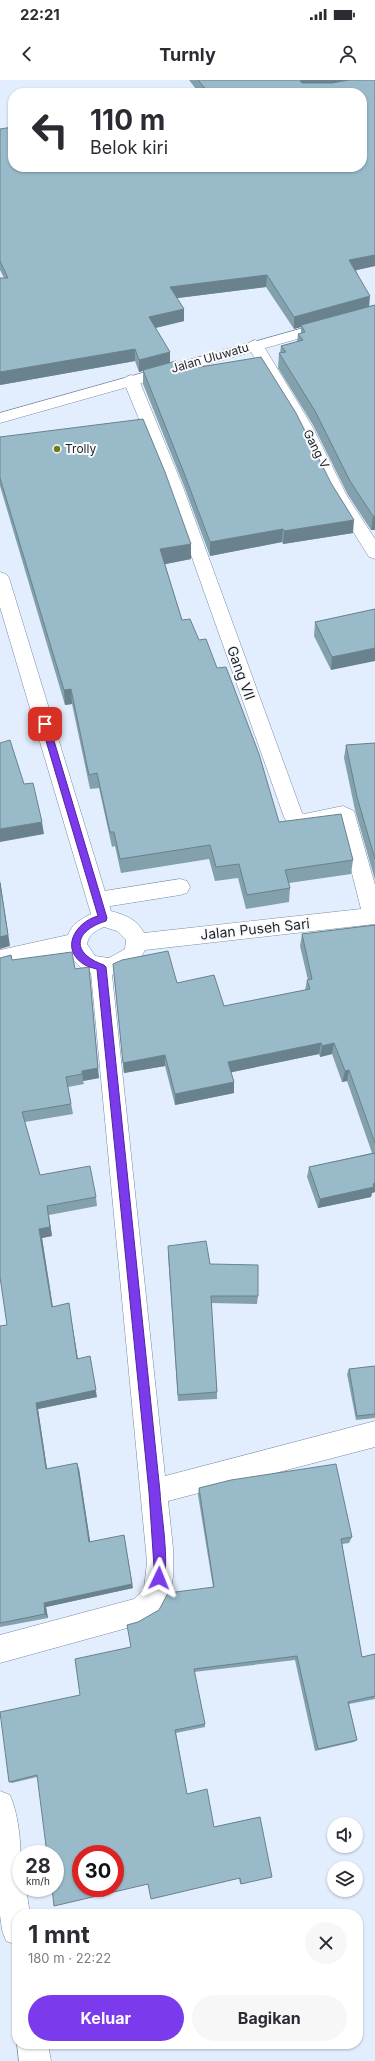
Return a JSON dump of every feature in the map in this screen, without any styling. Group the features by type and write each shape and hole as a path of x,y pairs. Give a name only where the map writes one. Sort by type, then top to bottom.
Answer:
{"street":[{"name":"Jalan Uluwatu","path":"0,418 375,312"},
{"name":"Gang V","path":"255,345 304,426 340,496 375,554"},
{"name":"Gang VII","path":"131,380 175,487 294,817 301,822 343,814 348,816 374,916"},
{"path":"0,578 101,909 115,919 126,924 134,932 136,942 131,956 118,965 101,967 88,962 78,953 76,942 78,933 84,926 93,921 101,909 180,887"},
{"name":"Jalan Puseh Sari","path":"136,942 374,916"},
{"path":"0,959 76,942"},
{"path":"0,1649 146,1607 152,1600 159,1578 160,1557 154,1492 101,967"},
{"path":"154,1492 375,1434"},
{"path":"0,1805 14,1909"},
{"path":"33,2049 35,2061"}],"building":[{"path":"198,80 302,80 300,81 302,83 332,83 349,80 375,80 375,255 349,260 370,296 294,317 267,275 170,287 184,309 149,317 170,352 139,360 135,349 0,372 0,278 8,278 0,261 0,129 8,128 8,172 367,172 367,88 205,88"},
{"path":"375,305 375,516 373,516 350,481 315,411 279,353 286,352 281,346 303,340 298,334 305,332 301,325"},
{"path":"261,357 296,413 331,483 354,520 284,531 283,529 210,542 143,370 176,361 182,370"},
{"path":"143,419 165,472 191,544 160,549 182,620 190,619 199,640 206,639 217,668 226,667 259,754 279,822 341,814 353,860 285,870 290,888 247,895 239,864 216,867 210,845 120,859 114,832 110,832 97,773 89,775 71,689 64,690 0,478 0,437"},
{"path":"375,609 375,648 332,657 315,622"},
{"path":"10,740 24,784 33,783 42,822 0,829 0,743"},
{"path":"375,743 375,859 357,797 346,745"},
{"path":"0,883 8,935 0,937"},
{"path":"375,925 375,1143 349,1070 345,1071 334,1043 322,1046 321,1043 228,1062 234,1082 175,1094 165,1055 123,1063 113,964 122,960 168,951 177,983 214,975 224,1006 310,989 307,980 312,979 302,934"},
{"path":"72,952 75,969 89,967 98,1068 82,1071 82,1074 66,1077 71,1104 22,1112 40,1175 90,1166 96,1197 47,1206 50,1227 39,1229 52,1307 69,1303 77,1359 90,1356 96,1390 36,1403 46,1469 77,1463 89,1542 124,1535 132,1584 44,1603 45,1614 0,1623 0,1326 7,1325 0,1277 0,958 11,955 12,960"},
{"path":"375,1153 374,1187 320,1199 309,1167"},
{"path":"206,1241 210,1264 258,1265 258,1296 211,1296 217,1392 178,1395 168,1246"},
{"path":"375,1366 375,1414 357,1416 349,1369"},
{"path":"336,1464 352,1537 341,1539 362,1657 375,1654 375,1696 348,1702 357,1740 318,1749 297,1656 194,1669 205,1724 175,1730 187,1794 207,1789 214,1827 260,1817 272,1877 241,1884 240,1878 151,1899 148,1884 124,1890 124,1845 72,1845 72,1897 92,1897 54,1906 53,1897 64,1897 64,1845 46,1845 37,1775 9,1782 0,1712 80,1695 75,1659 131,1647 127,1625 138,1622 159,1610 168,1593 214,1587 199,1488 231,1480"}],"place":[{"name":"Trolly","path":"57,449"}],"route":[{"path":"45,724 103,918 84,926 78,933 76,942 78,953 88,962 101,967 154,1492 160,1557 159,1578"}]}
